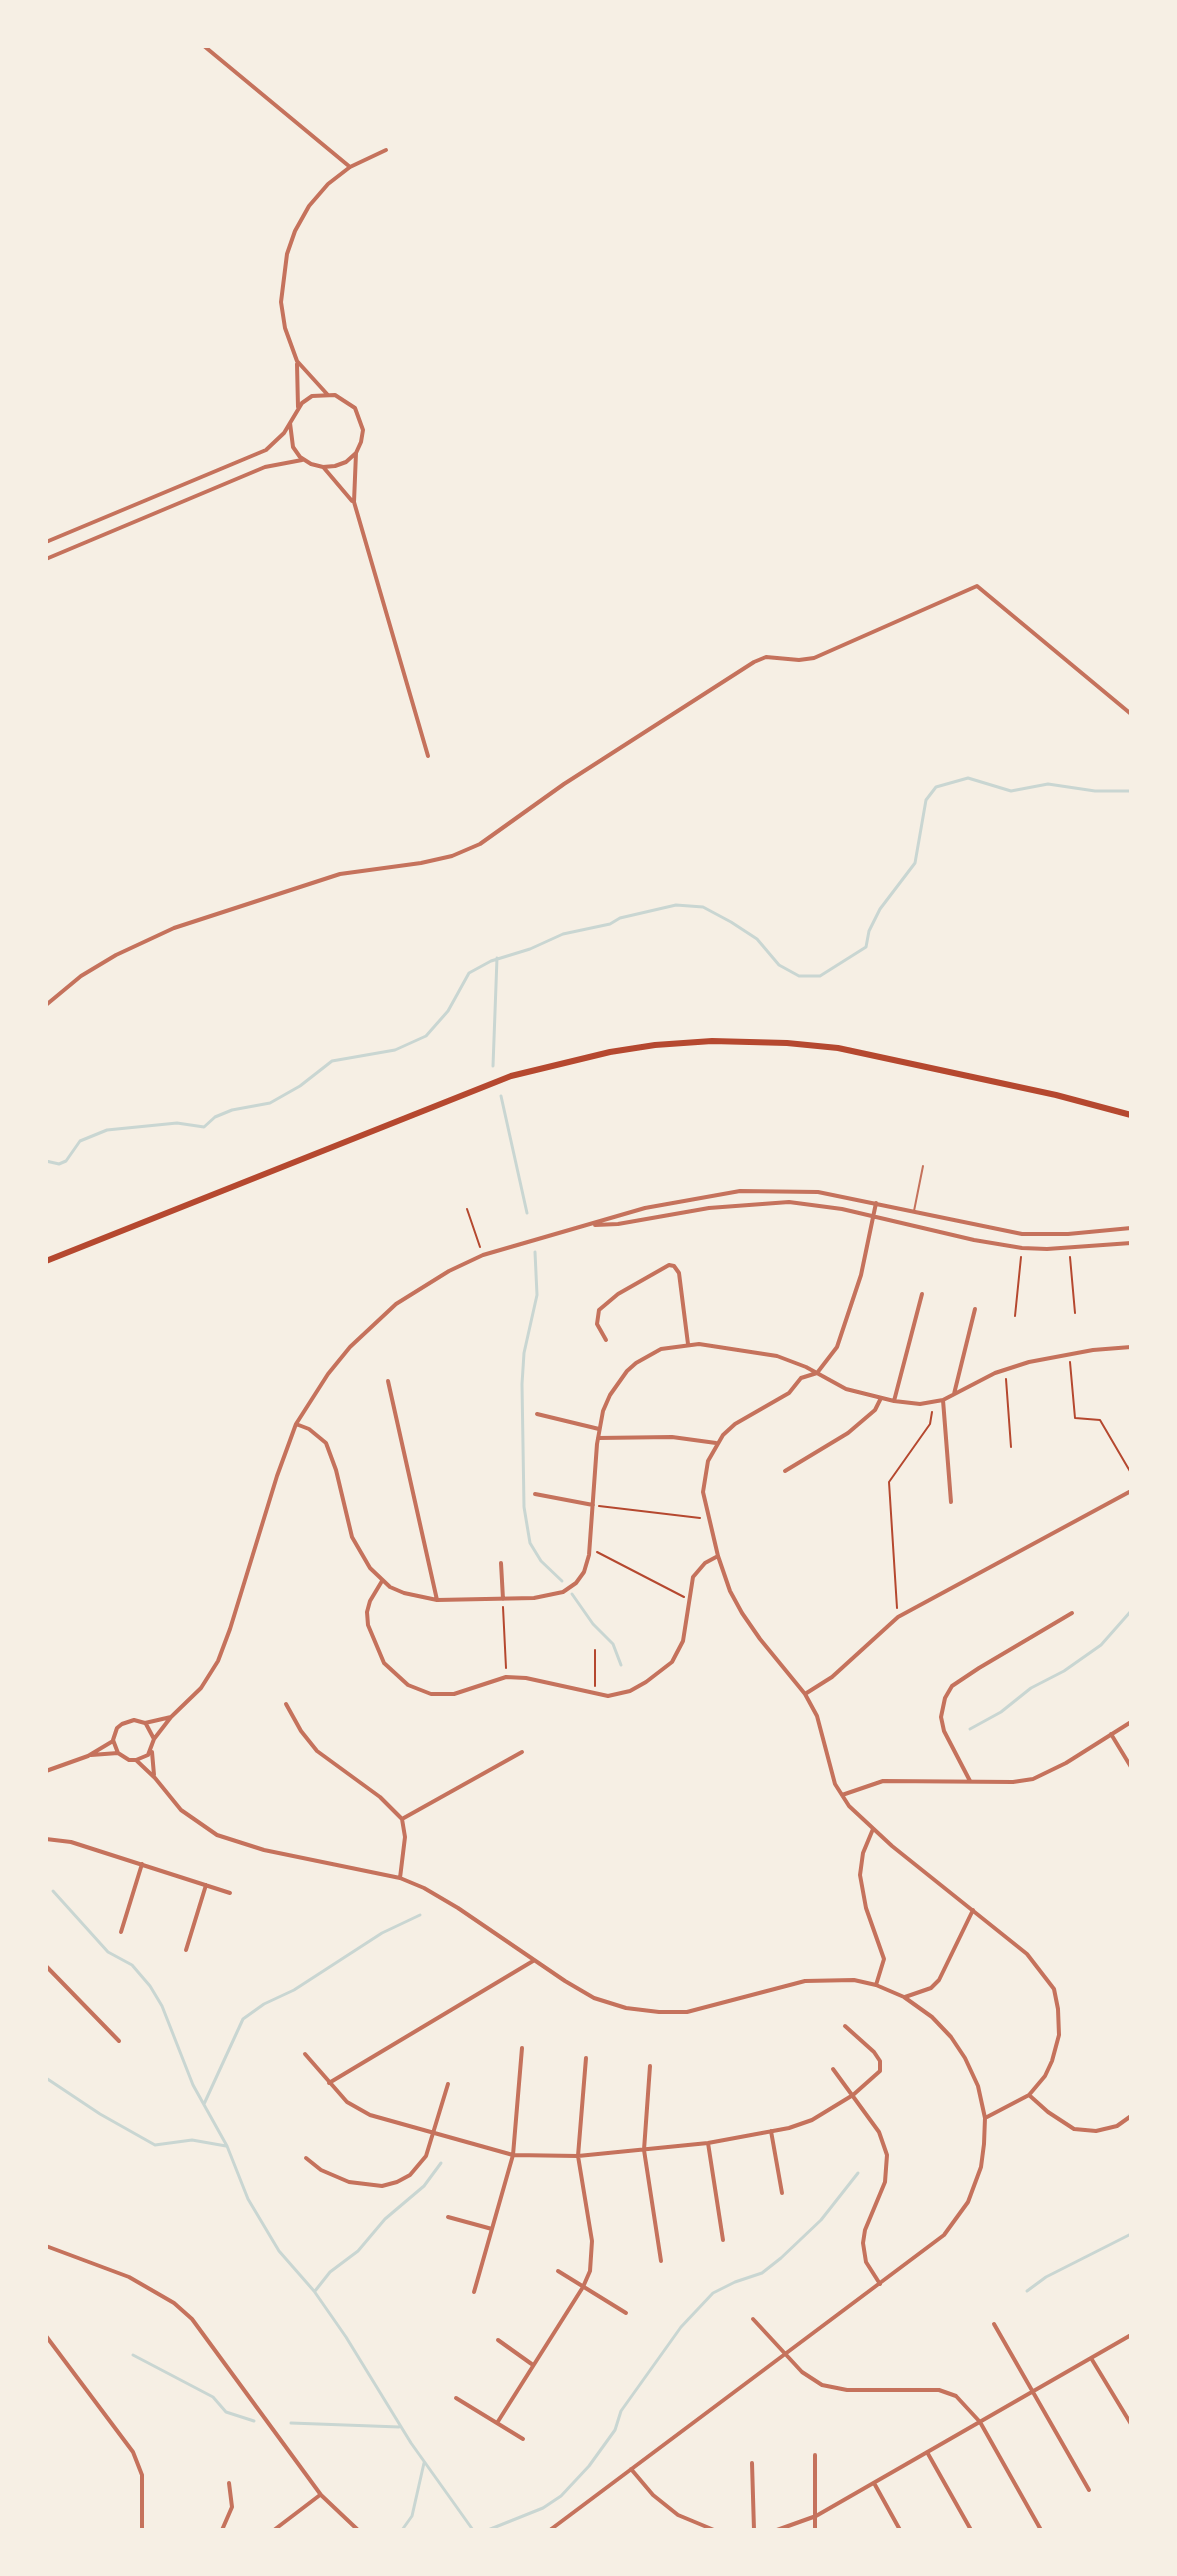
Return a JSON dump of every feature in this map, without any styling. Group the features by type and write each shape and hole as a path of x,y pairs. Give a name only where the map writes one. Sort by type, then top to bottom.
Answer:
{"main road":[{"path":"46,1261 511,1076 597,1055 655,1045 712,1041 838,1048 1056,1095 1131,1115"}],"street":[{"path":"204,46 350,167"},
{"path":"298,407 297,361 285,328 281,302 287,254 309,206 328,184 350,167 386,150"},
{"path":"297,361 327,394"},
{"path":"46,542 266,450 277,442 298,407 312,396 327,394 347,400 361,418 363,430 356,453 354,502 428,756"},
{"path":"290,423 293,447 304,460 323,467 335,466 356,453"},
{"path":"46,559 265,467 304,460"},
{"path":"323,467 354,502"},
{"path":"46,1005 81,976 116,955 174,928 340,874 421,863 452,856 480,844 564,784 754,662 766,657 814,658 977,586 1131,714"},
{"path":"155,1778 151,1750 154,1739 171,1717 201,1688 218,1661 296,1424 328,1374 371,1326 423,1286 483,1255 658,1205 740,1191 818,1192 1022,1234 1068,1234 1131,1228"},
{"path":"589,1225 618,1224 709,1208 789,1202 842,1209 1022,1248 1131,1243"},
{"path":"876,1203 861,1275 837,1347 817,1373 801,1378 789,1393 735,1424 716,1443 704,1475 703,1492 730,1591 742,1613 805,1694 817,1716 828,1765 842,1795 858,1817 1027,1954 1054,1989 1059,2035 1045,2076 1029,2095 985,2118"},
{"path":"606,1340 597,1324 599,1310 618,1294 669,1265 679,1273 688,1344"},
{"path":"894,1401 922,1294"},
{"path":"954,1394 975,1309"},
{"path":"296,1424 309,1429 326,1443 336,1470 352,1537 360,1554 382,1581 404,1593 437,1600 547,1596 570,1588 584,1572 589,1548 599,1429 610,1395 627,1371 649,1355 673,1346 712,1345 777,1356 817,1373 835,1385 881,1398 932,1402 1029,1362 1070,1353 1131,1347"},
{"path":"388,1381 437,1600"},
{"path":"785,1471 848,1433 875,1410 881,1398"},
{"path":"943,1400 951,1502"},
{"path":"537,1414 599,1429"},
{"path":"598,1438 672,1437 716,1443"},
{"path":"805,1694 832,1677 898,1617 1131,1491"},
{"path":"535,1494 593,1505"},
{"path":"382,1581 370,1601 368,1625 378,1653 394,1676 419,1691 442,1695 464,1692 506,1677 544,1681 595,1696 617,1695 653,1678 672,1662 683,1641 693,1577 698,1569 718,1556"},
{"path":"501,1563 503,1599"},
{"path":"970,1781 944,1731 941,1717 945,1698 952,1686 1072,1613"},
{"path":"286,1704 317,1751 380,1797 402,1819 405,1837 400,1878"},
{"path":"46,1771 88,1756 113,1740 117,1728 127,1721 145,1723 171,1717"},
{"path":"842,1795 883,1781 1013,1782 1033,1779 1058,1768 1131,1722"},
{"path":"145,1723 154,1739"},
{"path":"1111,1734 1131,1767"},
{"path":"113,1740 118,1753 129,1760 136,1760 151,1750"},
{"path":"402,1819 522,1752"},
{"path":"88,1756 118,1753"},
{"path":"136,1760 181,1810 199,1824 228,1839 264,1850 400,1878 448,1901 594,1998 626,2008 687,2012 805,1981 831,1978 876,1985 904,1997 932,2017 959,2047 978,2086 985,2118 981,2167 968,2202 944,2235 550,2530"},
{"path":"873,1829 863,1853 860,1875 866,1908 884,1959 876,1985"},
{"path":"46,1839 71,1842 230,1893"},
{"path":"121,1932 142,1864"},
{"path":"186,1950 206,1885"},
{"path":"904,1997 931,1988 939,1980 973,1910"},
{"path":"329,2083 534,1961"},
{"path":"46,1966 119,2041"},
{"path":"305,2054 329,2083 358,2110 433,2135 513,2155 578,2156 708,2143 812,2120 853,2095 877,2075 881,2066 874,2052 845,2026"},
{"path":"474,2292 513,2155 522,2048"},
{"path":"497,2423 590,2271 593,2252 578,2156 586,2058"},
{"path":"650,2066 644,2150 661,2261"},
{"path":"833,2069 879,2132 887,2155 885,2182 865,2230 863,2243 866,2262 880,2284"},
{"path":"306,2158 334,2178 367,2186 397,2182 419,2166 426,2156 448,2084"},
{"path":"1029,2095 1074,2129 1096,2131 1117,2126 1131,2116"},
{"path":"771,2131 782,2193"},
{"path":"708,2143 723,2240"},
{"path":"448,2217 492,2229"},
{"path":"46,2247 129,2277 174,2303 192,2319 321,2495 358,2530"},
{"path":"558,2271 626,2313"},
{"path":"753,2319 802,2372 822,2385 847,2390 939,2390 956,2396 980,2422 1041,2530"},
{"path":"994,2324 1089,2490"},
{"path":"777,2530 816,2516 1131,2335"},
{"path":"46,2336 133,2452 142,2475 142,2530"},
{"path":"498,2340 533,2365"},
{"path":"1091,2358 1131,2424"},
{"path":"456,2398 523,2439"},
{"path":"927,2452 971,2530"},
{"path":"815,2455 815,2530"},
{"path":"752,2463 754,2530"},
{"path":"631,2469 662,2503 694,2523 714,2530"},
{"path":"222,2530 232,2507 229,2483"},
{"path":"874,2483 900,2530"},
{"path":"274,2530 321,2495"},
{"path":"693,2530 694,2523"}],"lane":[{"path":"914,1212 923,1166"}],"path":[{"path":"467,1209 483,1255"},
{"path":"1015,1316 1022,1248"},
{"path":"1069,1248 1075,1313"},
{"path":"1070,1353 1075,1418 1100,1420 1131,1473"},
{"path":"1005,1370 1011,1447"},
{"path":"898,1617 889,1482 930,1424 932,1402"},
{"path":"593,1505 709,1519"},
{"path":"589,1548 689,1599"},
{"path":"503,1599 506,1677"},
{"path":"595,1650 595,1696"}],"waterway":[{"path":"46,1161 59,1164 66,1161 80,1141 107,1130 177,1123 204,1127 215,1117 232,1110 270,1103 300,1086 332,1061 395,1050 426,1036 448,1011 469,973 491,961 530,949 563,934 610,924 620,918 676,905 703,907 757,939 779,965 799,976 820,976 866,947 869,931 880,909 915,863 926,800 936,787 968,778 1011,791 1048,784 1095,791 1131,791"},
{"path":"493,1066 497,958"},
{"path":"501,1096 527,1213"},
{"path":"535,1252 537,1295 524,1353 522,1384 524,1507 530,1543 541,1561 562,1581"},
{"path":"572,1594 593,1624 613,1644 621,1665"},
{"path":"970,1729 1001,1712 1031,1688 1064,1671 1101,1645 1131,1611"},
{"path":"53,1891 108,1952 132,1965 150,1986 162,2006 193,2085 227,2146 248,2199 279,2251 314,2291 346,2337 411,2443 473,2530"},
{"path":"204,2104 243,2019 382,1933 420,1915"},
{"path":"46,2078 155,2145 192,2140 226,2146"},
{"path":"315,2291 330,2272 358,2251 385,2219 424,2186 441,2163"},
{"path":"488,2530 543,2508 561,2496 589,2466 615,2430 621,2411 681,2327 713,2293 762,2273 781,2258 821,2220 858,2173"},
{"path":"1027,2291 1046,2277 1131,2234"},
{"path":"133,2355 213,2397 226,2412 254,2421"},
{"path":"291,2423 399,2427"},
{"path":"402,2530 412,2516 424,2463"}]}
